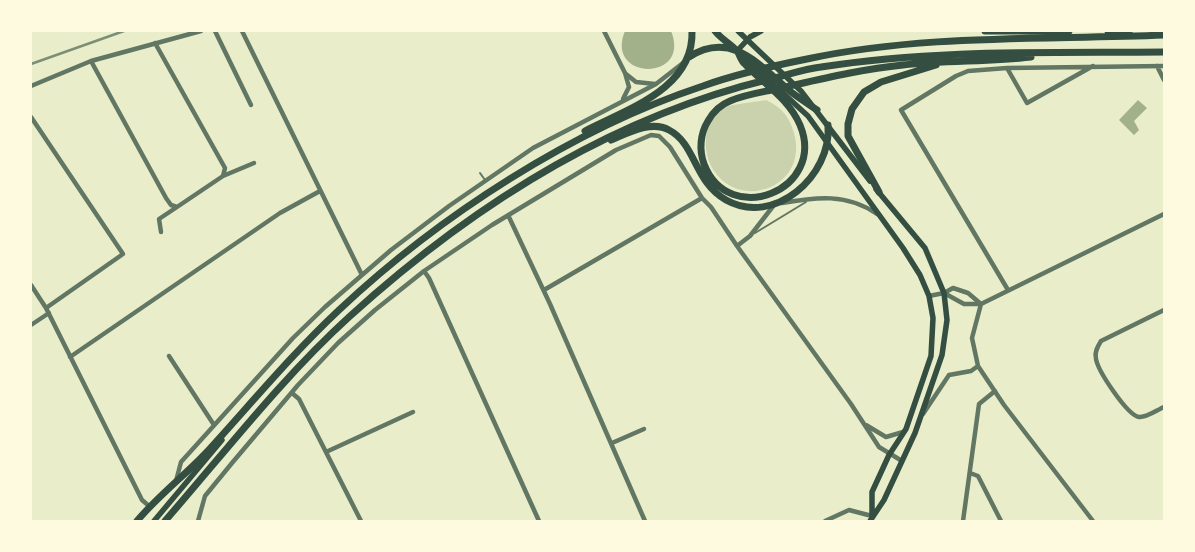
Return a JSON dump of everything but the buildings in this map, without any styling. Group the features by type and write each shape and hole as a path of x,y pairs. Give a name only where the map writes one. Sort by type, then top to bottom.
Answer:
{"main road":[{"path":"137,521 149,506 248,407 305,344 339,310 408,252 540,156 668,86 678,76 689,57 692,31"},
{"path":"715,31 801,108 828,142 920,275 929,296 933,310 933,345 904,432 889,456 872,492 871,518"},
{"path":"738,31 801,91 817,110 879,192 925,248 944,293 947,313 946,338 937,373 922,416 902,461 884,500 871,518"},
{"path":"737,51 746,40 761,31"},
{"path":"985,31 1069,31"},
{"path":"1108,31 1163,35"},
{"path":"494,189 557,152 625,117 703,85 808,58 898,45 1163,35"},
{"path":"689,57 700,50 712,47 749,55 792,92 817,110"},
{"path":"737,51 743,63 792,111 800,124 804,144 799,170 791,181 779,191 752,198 730,194 720,187 706,167 701,149 704,128 721,105 743,97 828,77 900,65 949,61 1002,60 1054,54"},
{"path":"165,521 285,383 348,318 386,285 484,209 558,163 638,122 668,109 732,88 817,67 899,56 1001,52 1054,54 1164,52"},
{"path":"879,192 848,136 848,124 852,109 864,92 881,82 949,61"},
{"path":"558,163 642,128 662,127 678,137 693,158 705,183 715,193 738,205 763,207 776,204 792,196 809,179 823,156 828,142 828,125"},
{"path":"154,520 248,407"}],"street":[{"path":"31,86 91,61 201,31"},
{"path":"215,31 251,105"},
{"path":"242,31 362,275"},
{"path":"604,31 625,72 629,87 622,100"},
{"path":"155,43 225,168 224,176"},
{"path":"176,481 181,462 293,338 391,250 485,180 533,148 622,100 656,84 689,57"},
{"path":"91,61 166,198 171,205 177,207"},
{"path":"1007,68 1027,104 1093,66"},
{"path":"1157,66 1164,80"},
{"path":"1008,290 901,110 968,71 1007,68 1164,66"},
{"path":"625,72 636,82 656,84"},
{"path":"31,116 123,254 46,308"},
{"path":"198,521 202,502 208,491 292,393 338,343 424,271 508,215 616,150 644,136 659,136 670,147 702,198 711,207 879,447 889,456 902,461"},
{"path":"161,232 159,219 224,176 254,163"},
{"path":"70,356 280,213 320,191"},
{"path":"737,246 750,236 776,204 811,198 832,197 853,201 880,217"},
{"path":"544,290 702,198"},
{"path":"944,293 964,304 981,304 1164,214"},
{"path":"508,215 544,290 645,521"},
{"path":"424,271 429,278 539,521"},
{"path":"31,286 49,313 142,500 149,506"},
{"path":"929,296 944,293 953,288 968,293 981,304"},
{"path":"981,304 972,338 978,366 1093,521"},
{"path":"1164,310 1101,341 1096,348 1095,358 1100,373 1132,415 1142,417 1164,407"},
{"path":"31,325 49,313"},
{"path":"169,356 214,425"},
{"path":"922,416 949,374 971,370 978,366"},
{"path":"963,521 979,404 995,391"},
{"path":"292,393 299,399 361,521"},
{"path":"326,452 413,412"},
{"path":"863,423 886,437 904,432"},
{"path":"612,442 644,428"},
{"path":"970,473 978,476 1001,521"},
{"path":"825,521 849,510 871,518"}],"lane":[{"path":"480,173 485,180"},
{"path":"750,236 811,198"}],"shaded area":[{"path":"625,31 671,31 674,48 670,60 660,67 648,69 636,66 626,59 622,47"},
{"path":"766,100 784,113 792,127 796,152 792,167 783,179 770,187 756,191 740,190 726,183 710,164 706,147 708,130 715,115 725,107"},
{"path":"1138,100 1147,108 1134,121 1139,130 1134,135 1119,120"}],"railway":[{"path":"31,64 124,31"}]}
